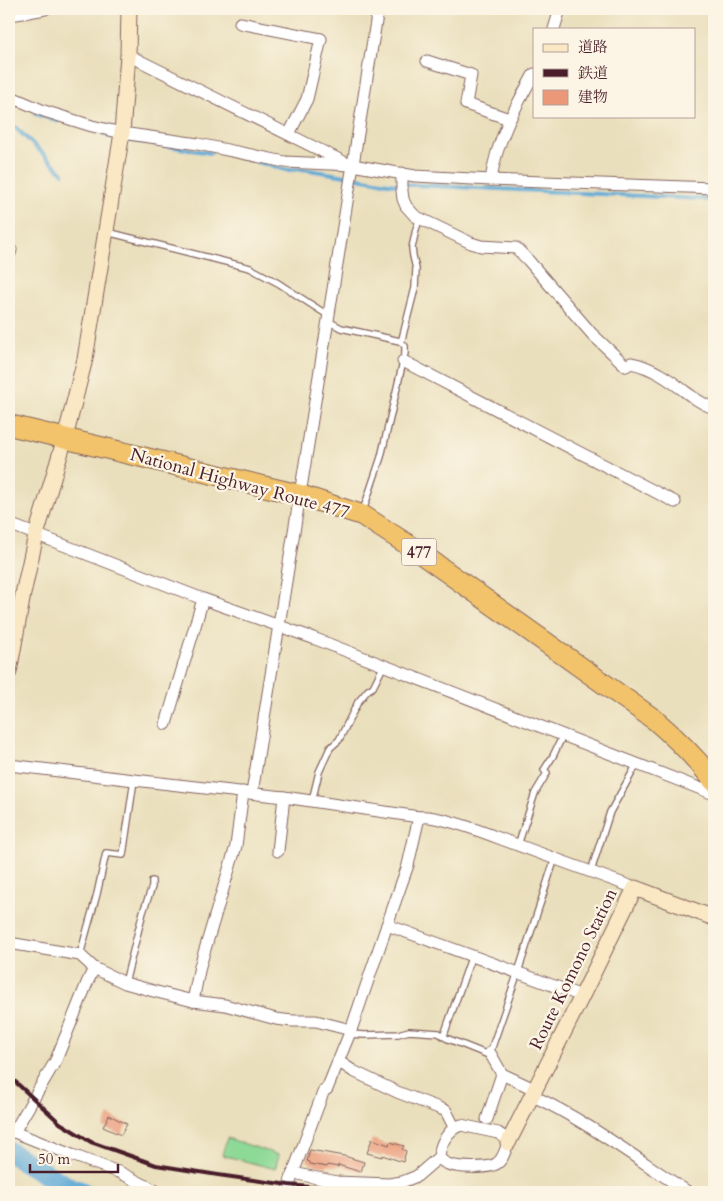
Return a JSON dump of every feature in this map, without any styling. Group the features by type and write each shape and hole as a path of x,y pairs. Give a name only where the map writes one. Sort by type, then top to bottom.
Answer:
{"highway":[{"name":"National Highway Route 477","path":"9,424 300,495 362,515 413,548 655,720 685,746 714,781"}],"street":[{"path":"9,15 45,9"},
{"path":"9,667 36,535 65,438 85,359 122,133 128,55 129,9"},
{"path":"193,1001 200,966 236,846 279,626 378,9"},
{"path":"554,28 560,9"},
{"path":"240,23 321,39 307,99 289,134"},
{"path":"128,55 352,167"},
{"path":"427,61 471,74 466,104 509,119"},
{"path":"491,180 493,164 509,119 533,76"},
{"path":"9,96 44,111 92,126 122,133 198,144 285,162 352,167 416,176 714,188"},
{"path":"402,175 402,191 406,206 415,216 481,246 516,248 592,334 626,366 631,363 647,367 706,406 714,408"},
{"path":"9,249 11,250 9,256"},
{"path":"403,361 675,502"},
{"path":"9,524 313,638 714,794"},
{"path":"166,724 203,598"},
{"path":"9,765 284,796 419,817 425,816 450,822 518,845 635,888"},
{"path":"278,851 284,796"},
{"path":"287,1192 292,1173 324,1090 327,1089 350,1032 388,926 408,865 419,817"},
{"name":"Route Komono Station","path":"508,1143 635,888 714,918"},
{"path":"388,926 582,996"},
{"path":"9,944 80,955 94,968 125,983 157,992 193,1001 225,1005 276,1019 316,1022 350,1032"},
{"path":"94,968 56,1060 11,1131 72,1156 121,1173 158,1192"},
{"path":"491,1055 502,1074 579,1121 688,1192"},
{"path":"338,1061 353,1071 397,1092 446,1112 454,1127"},
{"path":"487,1119 502,1074"},
{"path":"461,1125 498,1133 508,1143 502,1159 488,1167 449,1165 442,1161 439,1157 439,1150 454,1127 461,1125"},
{"path":"292,1173 338,1182 389,1184 402,1182 417,1176 439,1157"}],"lane":[{"path":"400,341 415,288 416,269 412,248 420,218"},
{"path":"105,232 250,268 278,283 341,328 400,341 405,346 405,354 381,457 362,515"},
{"path":"312,801 319,772 330,748 339,740 358,702 373,687 384,666"},
{"path":"518,845 535,793 547,772 544,770 563,735"},
{"path":"590,871 610,812 637,764"},
{"path":"80,955 106,854 123,855 134,780"},
{"path":"350,1032 365,1035 398,1034 409,1031 439,1032 446,1038 491,1055 555,858"},
{"path":"125,983 152,887 152,881"},
{"path":"444,1035 472,956"}],"green space":[{"path":"227,1138 279,1155 275,1169 222,1155"}],"building":[{"path":"109,1115 127,1124 121,1135 103,1127"},
{"path":"372,1139 389,1145 390,1142 404,1146 402,1149 406,1151 403,1162 382,1155 382,1157 367,1153"},
{"path":"310,1150 344,1156 364,1162 361,1172 338,1165 338,1167 327,1165 327,1167 310,1164 307,1161"}],"waterway":[{"path":"36,114 58,121"},
{"path":"9,124 15,127 63,173"},
{"path":"103,134 112,137"},
{"path":"130,140 211,153"},
{"path":"257,162 286,170 303,169 394,184 714,201"},
{"path":"9,1152 66,1186 82,1192"}],"railway":[{"path":"9,1076 60,1123 91,1142 156,1165 289,1185 363,1192"}]}
